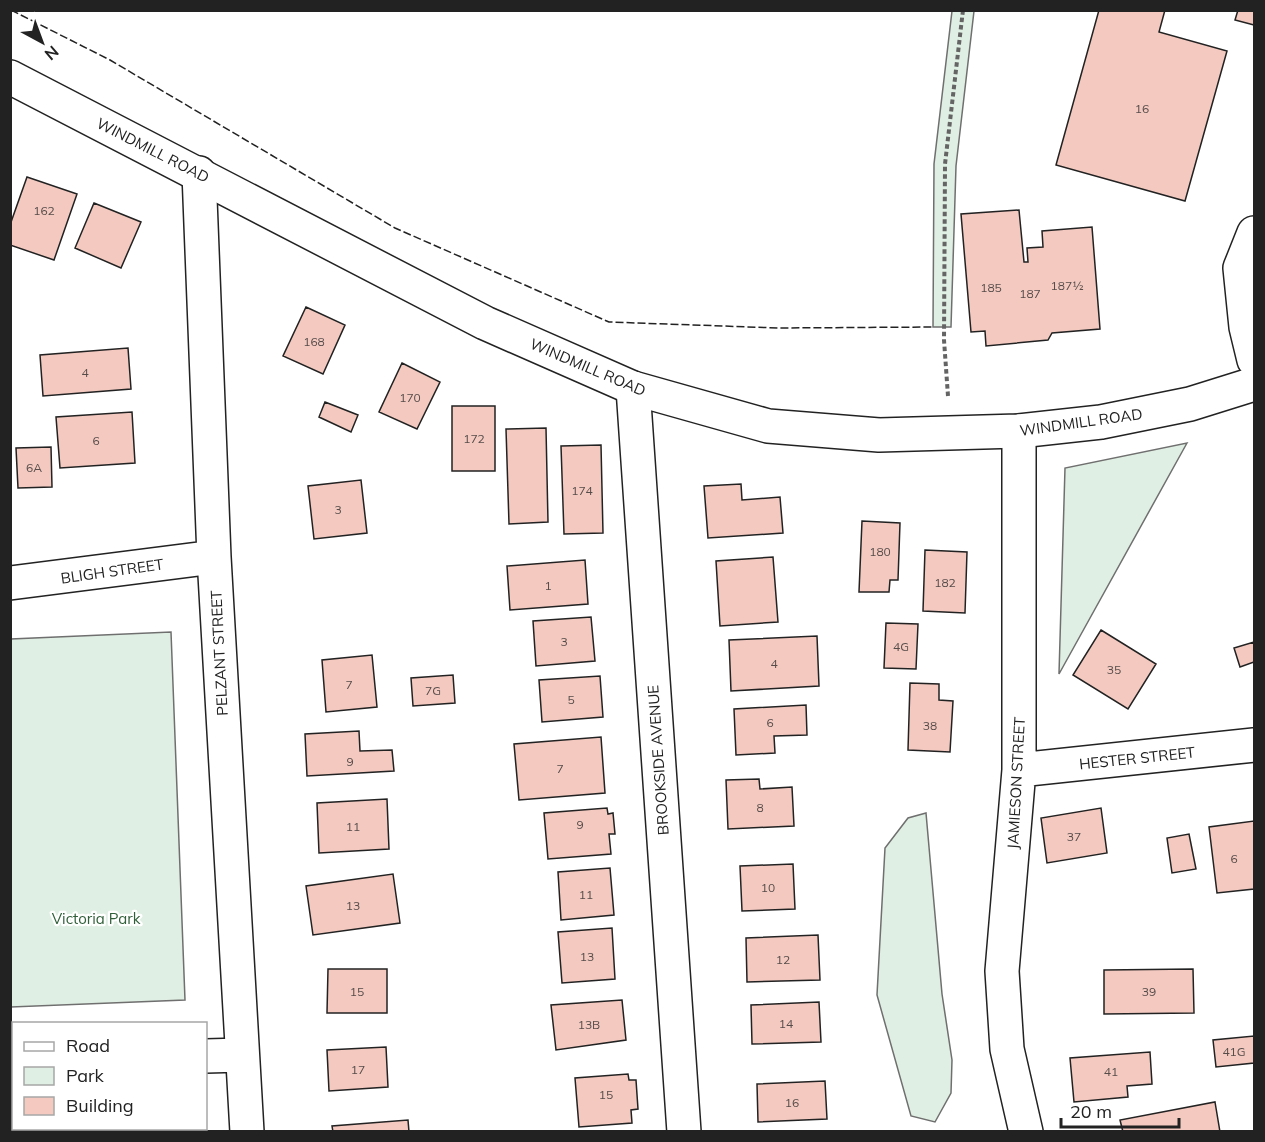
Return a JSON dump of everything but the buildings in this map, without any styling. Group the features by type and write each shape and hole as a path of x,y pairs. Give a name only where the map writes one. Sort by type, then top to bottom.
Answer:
{"street":[{"name":"WINDMILL ROAD","path":"10,77 485,323 633,388 768,426 879,435 1019,431 1101,422 1190,404 1254,384"},
{"name":"PELZANT STREET","path":"199,173 214,557 247,1131"},
{"path":"1254,233 1240,268 1246,327 1254,360"},
{"name":"BROOKSIDE AVENUE","path":"633,388 684,1131"},
{"name":"JAMIESON STREET","path":"1019,431 1020,770 1002,971 1007,1049 1026,1131"},
{"name":"BLIGH STREET","path":"10,583 214,557"},
{"name":"HESTER STREET","path":"1020,770 1254,745"},
{"path":"207,1056 242,1055"}],"path":[{"path":"950,433 944,340 945,164 963,10"}],"green space":[{"path":"952,11 974,11 956,166 951,327 933,327 934,164"},
{"path":"1187,443 1059,674 1065,468"},
{"name":"Victoria Park","path":"171,632 185,1000 11,1007 11,639"},
{"path":"926,813 942,994 952,1060 951,1093 935,1122 911,1116 877,995 885,848 908,818"}],"fence":[{"path":"11,10 110,60 395,228 609,322 779,328 933,327"}]}
